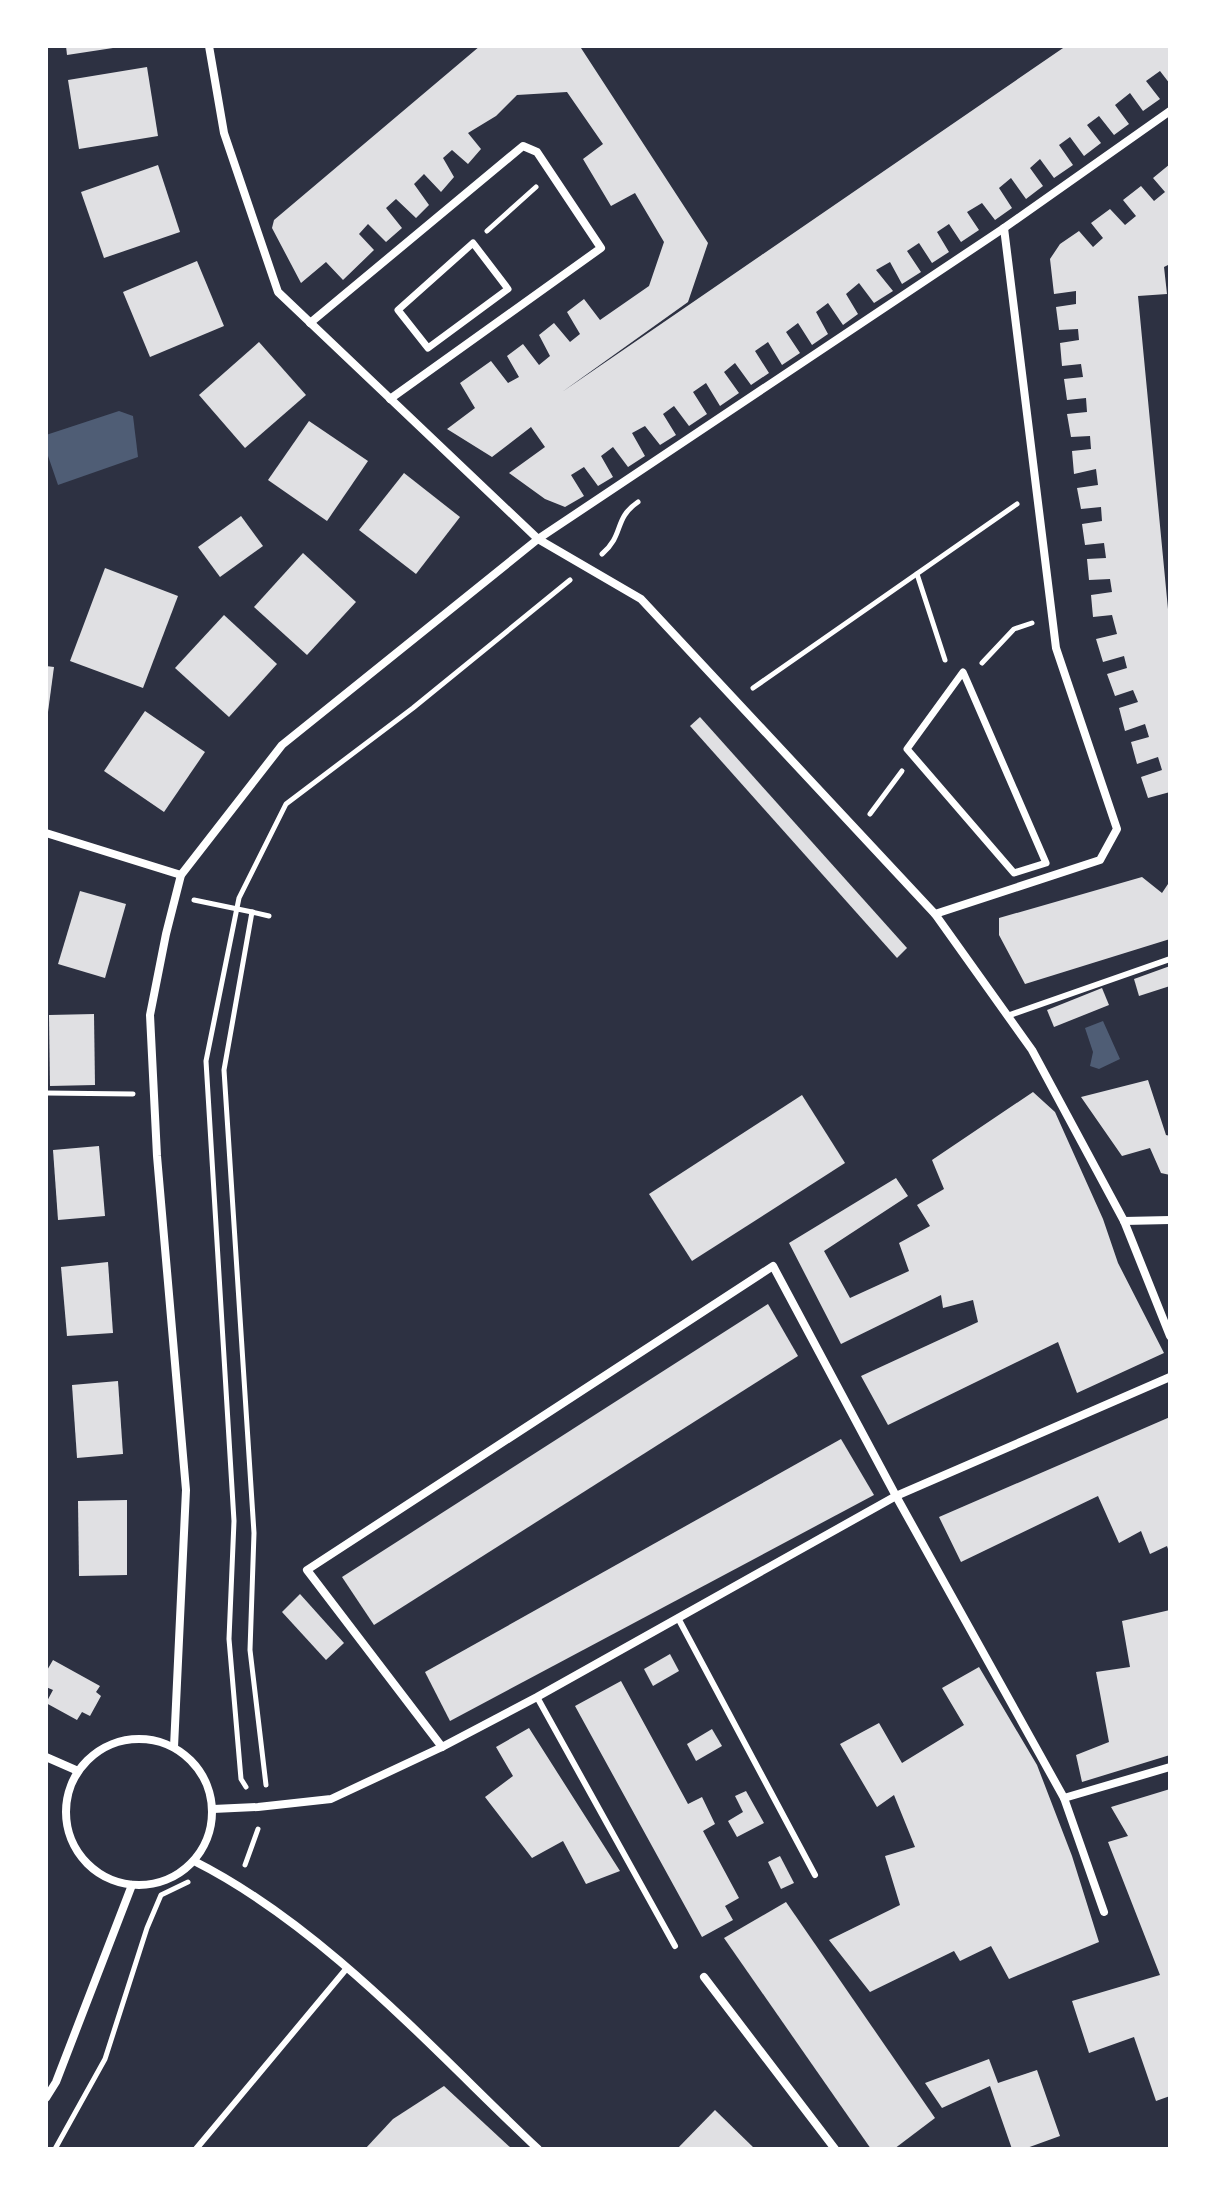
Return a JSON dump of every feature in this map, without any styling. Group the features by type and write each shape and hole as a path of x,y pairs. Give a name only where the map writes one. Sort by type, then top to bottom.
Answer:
{"street":[{"path":"209,46 224,133 278,292 538,539 641,599 935,914 1032,1050 1124,1221 1170,1336"},
{"path":"174,1747 186,1490 153,1096 150,1015 181,875 282,745 538,539 1004,228 1170,111"},
{"path":"310,323 523,146 537,152 601,248 390,399"},
{"path":"935,914 1100,860 1117,829 1056,648 1004,228"},
{"path":"473,243 508,289 428,348 398,310 473,243"},
{"path":"963,672 1046,863 1014,873 907,749 954,687 963,672"},
{"path":"46,833 181,875"},
{"path":"1124,1221 1170,1220"},
{"path":"442,1747 307,1570 773,1266 896,1496 1064,1798 1104,1912"},
{"path":"213,1809 331,1799 442,1747 537,1697 896,1496 1170,1377"},
{"path":"130,1739 149,1739 174,1747 193,1762 207,1784 213,1809 207,1839 194,1861 180,1873 157,1883 132,1885 102,1876 82,1859 70,1837 66,1820 68,1794 78,1771 106,1747 130,1739"},
{"path":"46,1757 78,1771"},
{"path":"1064,1798 1170,1767"},
{"path":"194,1861 232,1880 347,1968 538,2149"},
{"path":"46,2098 56,2082 132,1885"},
{"path":"704,1977 835,2149"}],"lane":[{"path":"1007,1016 1170,959"},
{"path":"678,1618 815,1875"},
{"path":"537,1697 675,1946"},
{"path":"196,2149 347,1968"}],"path":[{"path":"473,243 552,173"},
{"path":"736,700 1036,490"},
{"path":"55,2149 105,2059 147,1928 161,1895 179,1884 198,1880 223,1889 244,1868 260,1824 258,1807 241,1779 229,1639 234,1521 206,1061 239,898 286,804 413,708 586,567 614,543 624,512 650,494"},
{"path":"917,574 954,687"},
{"path":"976,670 1014,629 1052,616"},
{"path":"176,896 269,916"},
{"path":"252,912 224,1070 254,1533 250,1650 268,1806"},
{"path":"46,1093 153,1096"}],"water":[{"path":"119,411 133,416 138,457 58,485 46,450 46,435"},
{"path":"1103,1021 1120,1059 1099,1069 1090,1066 1093,1052 1085,1028"}],"building":[{"path":"66,46 113,46 113,48 67,55"},
{"path":"480,46 581,48 708,243 688,302 562,392 1066,46 1170,46 1170,84 1160,71 1146,81 1160,99 1143,111 1130,93 1115,105 1129,124 1114,135 1099,116 1087,125 1101,143 1084,156 1070,137 1059,145 1073,165 1054,178 1040,159 1030,168 1043,186 1026,199 1011,178 999,188 1012,208 995,220 982,203 967,212 979,230 961,242 949,224 937,232 949,252 932,263 919,243 907,251 921,272 902,284 890,262 876,270 893,291 874,303 859,283 846,294 858,314 843,325 828,303 816,312 828,334 812,345 798,323 786,332 800,353 782,365 768,342 755,351 769,373 751,385 735,363 724,372 739,393 720,406 706,383 693,392 707,414 689,426 674,406 663,414 676,435 660,445 645,426 632,433 645,456 628,467 613,447 601,456 613,477 598,486 584,467 571,475 584,496 565,507 545,499 509,473 545,447 531,427 492,457 447,429 475,408 460,383 491,361 508,383 519,377 507,356 523,344 539,365 550,356 539,335 554,323 570,342 580,334 567,312 584,299 600,320 649,286 664,242 635,193 611,206 583,159 603,144 567,92 517,95 496,116 468,133 481,149 468,164 452,150 443,158 454,177 441,192 424,174 414,184 429,205 416,218 396,199 386,208 402,228 386,242 368,224 359,234 374,250 343,280 326,262 301,283 272,228 274,220"},
{"path":"147,67 158,136 79,149 68,80"},
{"path":"1170,164 1170,264 1164,267 1167,294 1138,296 1170,630 1170,792 1148,798 1141,777 1162,770 1158,757 1137,764 1131,742 1149,737 1145,724 1125,731 1119,708 1138,702 1133,690 1115,696 1107,674 1127,668 1124,656 1103,662 1096,639 1117,634 1112,615 1093,617 1091,595 1112,592 1110,579 1089,580 1087,559 1106,558 1104,543 1085,545 1082,524 1102,521 1101,507 1081,509 1077,488 1098,485 1096,469 1074,474 1072,451 1091,449 1090,436 1071,437 1067,414 1087,412 1086,398 1067,400 1064,379 1083,377 1081,364 1062,366 1060,343 1079,340 1078,329 1059,330 1056,307 1076,304 1076,291 1054,294 1050,259 1060,244 1079,231 1093,247 1103,238 1091,223 1110,209 1125,225 1136,216 1123,200 1141,186 1154,201 1165,192 1153,178"},
{"path":"158,165 180,232 104,258 81,192"},
{"path":"197,261 224,326 150,357 123,292"},
{"path":"259,342 306,395 245,448 199,395"},
{"path":"309,421 368,461 327,521 268,480"},
{"path":"404,473 460,517 416,574 359,530"},
{"path":"241,516 263,546 220,577 198,547"},
{"path":"303,553 356,602 307,655 254,607"},
{"path":"105,568 178,596 143,688 70,661"},
{"path":"224,615 277,664 229,717 175,668"},
{"path":"46,666 54,667 48,712 46,712"},
{"path":"145,711 205,752 164,812 104,771"},
{"path":"700,717 907,948 897,958 690,726"},
{"path":"1142,877 1162,893 1170,881 1170,939 1025,984 999,935 999,918"},
{"path":"80,891 126,904 105,978 58,964"},
{"path":"1170,966 1170,986 1139,996 1134,979"},
{"path":"1102,988 1109,1005 1054,1027 1047,1010"},
{"path":"94,1014 95,1085 50,1086 49,1015"},
{"path":"1148,1080 1166,1135 1170,1136 1170,1175 1161,1173 1150,1148 1122,1156 1081,1097"},
{"path":"1033,1092 1055,1112 1103,1219 1118,1263 1164,1353 1077,1393 1058,1342 888,1425 861,1376 978,1322 973,1300 943,1308 941,1295 841,1344 789,1243 896,1178 908,1196 824,1251 850,1298 909,1271 899,1243 930,1226 917,1205 944,1189 932,1160"},
{"path":"802,1095 845,1163 692,1261 649,1194"},
{"path":"99,1146 105,1216 58,1220 53,1150"},
{"path":"108,1262 113,1333 67,1336 61,1267"},
{"path":"768,1304 798,1356 374,1625 342,1577"},
{"path":"118,1381 123,1454 77,1458 72,1385"},
{"path":"1170,1417 1170,1555 1167,1546 1150,1554 1141,1531 1119,1543 1098,1496 961,1562 939,1517"},
{"path":"841,1439 874,1495 450,1721 425,1672"},
{"path":"127,1500 127,1575 79,1576 78,1501"},
{"path":"300,1594 344,1643 326,1660 282,1612"},
{"path":"1170,1610 1170,1755 1082,1782 1076,1755 1109,1742 1096,1672 1130,1667 1122,1621"},
{"path":"670,1654 679,1671 653,1686 644,1669"},
{"path":"53,1660 100,1686 96,1692 101,1696 90,1716 82,1712 77,1720 46,1703 53,1690 46,1687 46,1672"},
{"path":"979,1667 1037,1765 1072,1856 1099,1942 1009,1979 991,1946 960,1961 954,1951 870,1992 829,1940 900,1905 885,1856 915,1847 894,1795 877,1807 840,1744 879,1723 902,1763 964,1725 942,1688"},
{"path":"621,1681 688,1804 702,1797 715,1824 703,1831 739,1898 725,1906 733,1920 702,1937 575,1706"},
{"path":"529,1728 620,1871 586,1884 563,1841 532,1858 485,1797 513,1776 496,1747"},
{"path":"712,1729 722,1746 696,1761 687,1744"},
{"path":"1170,1789 1170,2096 1156,2101 1134,2037 1089,2053 1072,2001 1160,1975 1108,1842 1128,1836 1111,1807"},
{"path":"746,1791 764,1823 737,1837 728,1821 743,1812 735,1796"},
{"path":"780,1856 794,1883 781,1889 768,1862"},
{"path":"786,1902 935,2118 894,2149 871,2149 724,1938"},
{"path":"989,2059 998,2083 1037,2070 1060,2136 1024,2149 1012,2149 990,2086 942,2108 925,2083"},
{"path":"444,2086 512,2149 365,2149 393,2119"},
{"path":"715,2110 755,2149 677,2149"}]}
